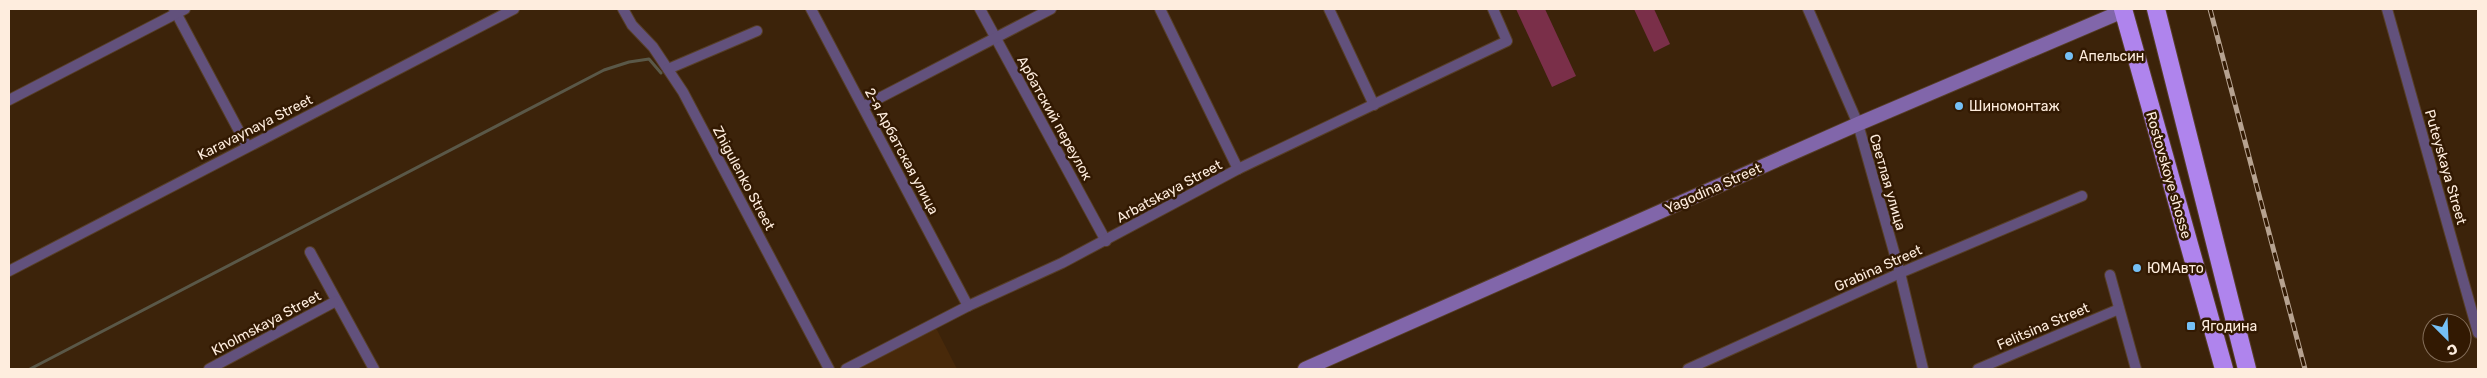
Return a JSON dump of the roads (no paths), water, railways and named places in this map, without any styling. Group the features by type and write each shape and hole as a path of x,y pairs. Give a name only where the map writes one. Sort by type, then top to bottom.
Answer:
{"highway":[{"name":"Rostovskoye shosse","path":"2156,9 2247,369"},
{"name":"Rostovskoye shosse","path":"2123,10 2224,369"},
{"path":"2184,229 2192,235 2200,236 2204,234 2210,222"}],"street":[{"name":"Karavaynaya Street","path":"9,271 514,9"},
{"name":"Zhigulenko Street","path":"623,9 632,25 653,47 683,92 829,369"},
{"name":"2-я Арбатская улица","path":"811,9 864,106 968,306"},
{"name":"Арбатский переулок","path":"980,9 1106,241"},
{"path":"864,106 1050,9"},
{"path":"1160,9 1238,169"},
{"path":"1329,9 1374,105"},
{"name":"Arbatskaya Street","path":"846,369 968,306 1106,241 1238,169 1507,40 1493,9"},
{"name":"Светлая улица","path":"1808,9 1858,124 1900,273 1923,369"},
{"name":"Puteyskaya Street","path":"2387,9 2474,306 2478,333"},
{"path":"9,100 178,10 247,146"},
{"name":"Yagodina Street","path":"1305,369 1858,124 2123,10"},
{"path":"668,69 757,31"},
{"name":"Grabina Street","path":"1688,369 1900,273 2082,196"},
{"path":"310,252 374,369"},
{"path":"2110,275 2136,369"},
{"name":"Kholmskaya Street","path":"209,369 336,301"},
{"name":"Felitsina Street","path":"1978,369 2119,309"}],"waterway":[{"path":"30,369 604,70 629,62 649,59 661,73"}],"railway":[{"path":"2210,9 2305,369"}],"place":[{"name":"Апельсин","path":"2069,56"},
{"name":"Шиномонтаж","path":"1959,106"},
{"name":"ЮМАвто","path":"2137,268"},
{"name":"Ягодина","path":"2191,326"}]}
